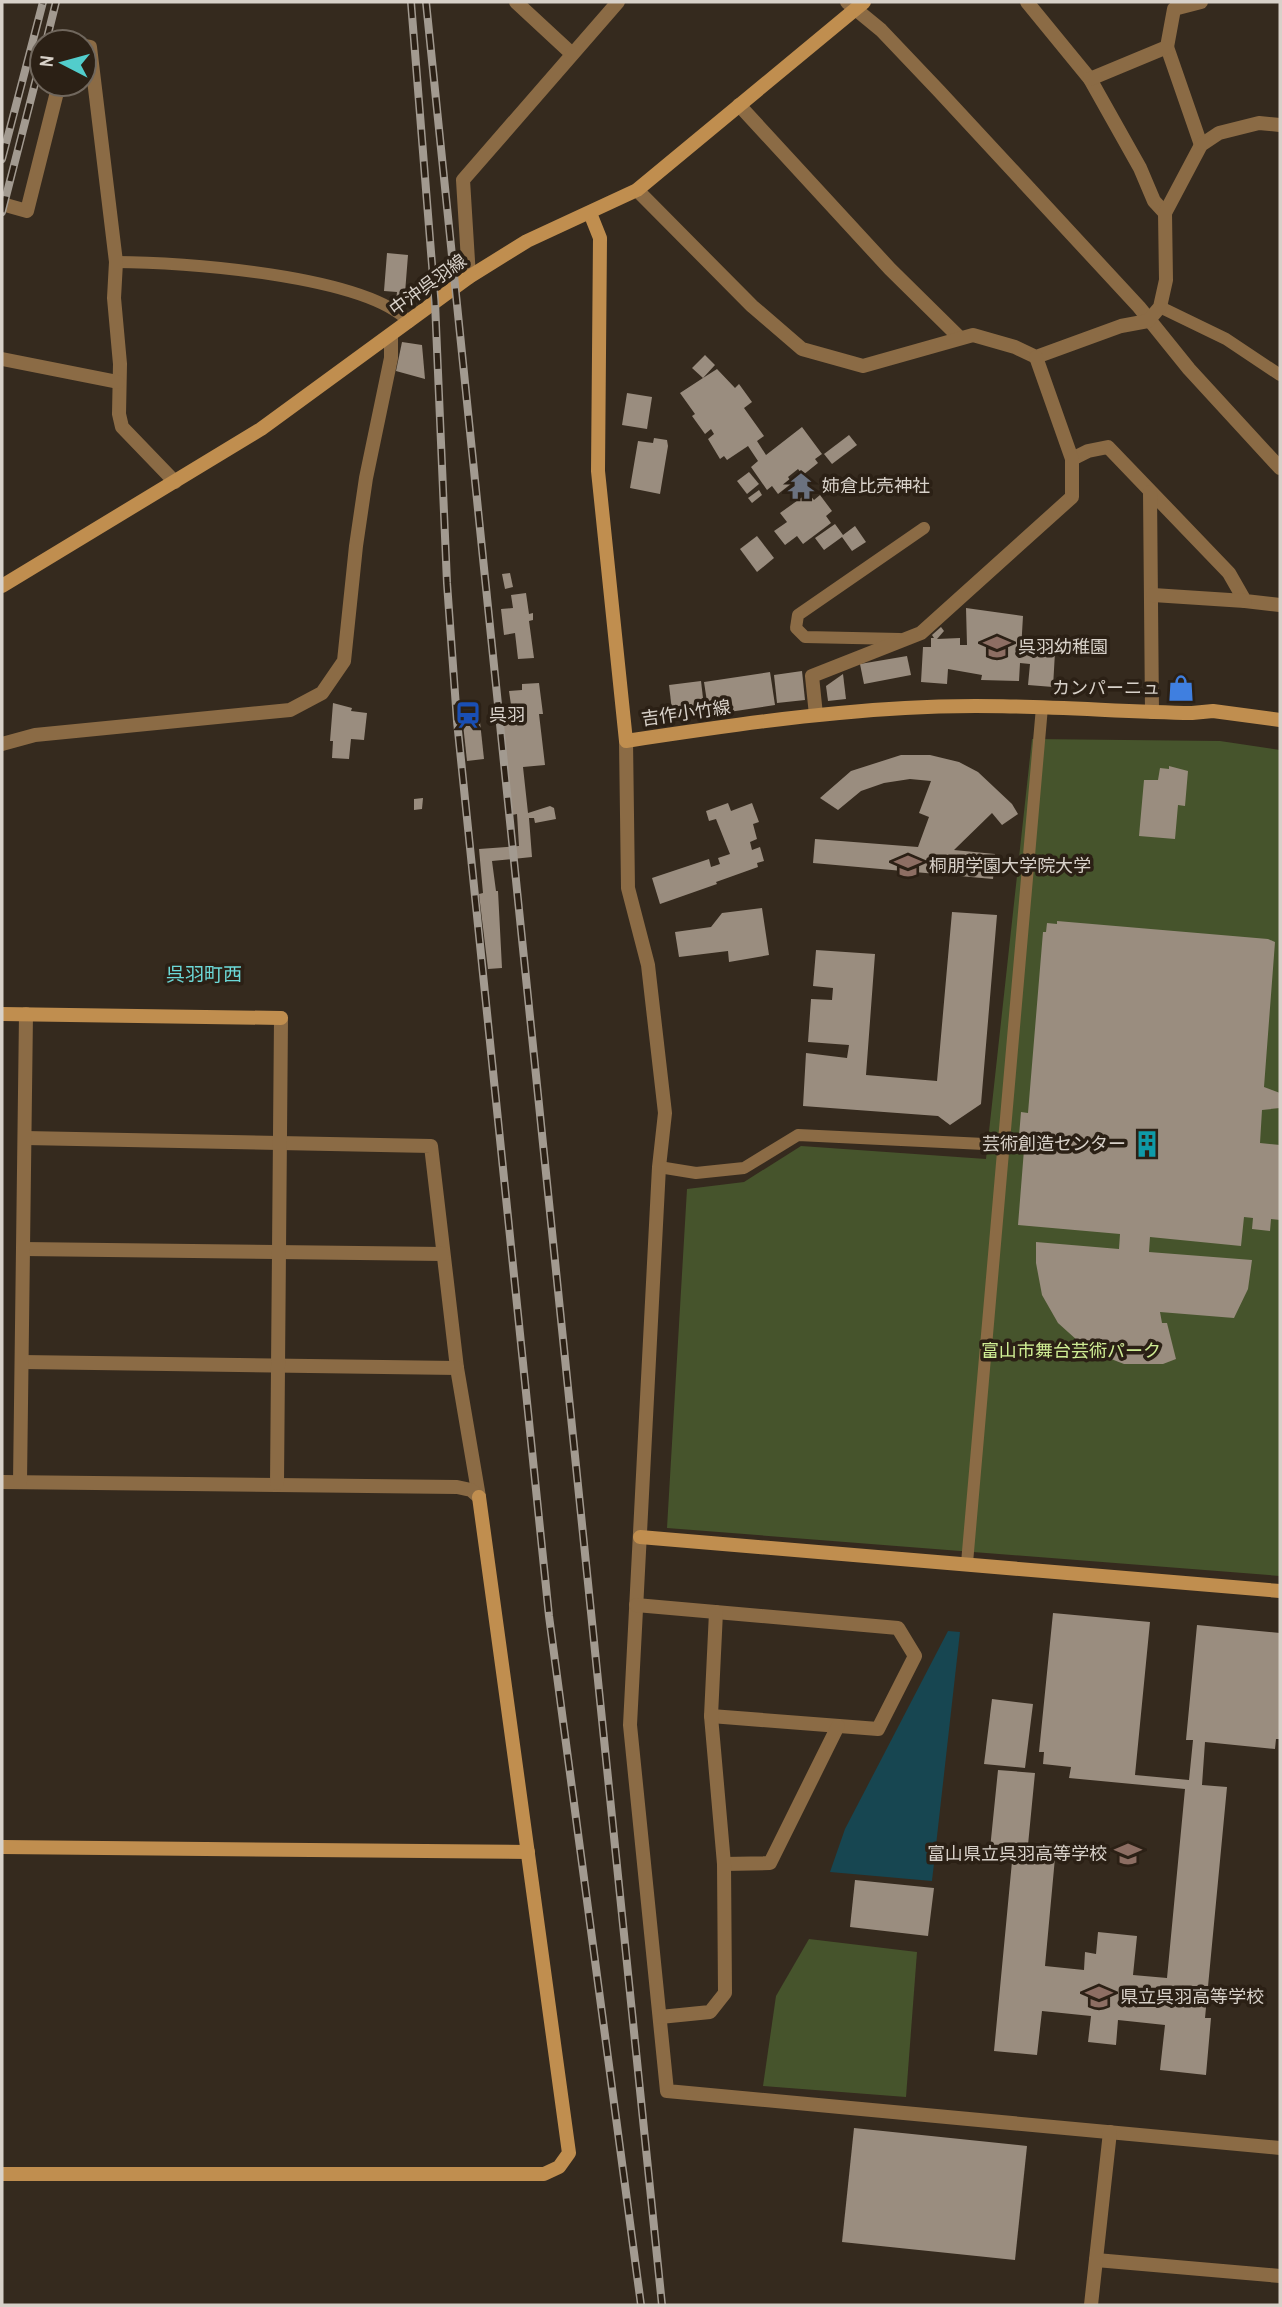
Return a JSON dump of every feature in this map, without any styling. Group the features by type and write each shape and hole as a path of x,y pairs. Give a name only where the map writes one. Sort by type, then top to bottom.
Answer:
{"street":[{"path":"516,2 571,53"},
{"path":"469,276 463,180 618,2"},
{"path":"1027,2 1090,79 1154,201 1165,213"},
{"path":"1201,2 1174,9 1167,47 1201,145"},
{"path":"855,4 939,90 1139,307 1148,321 1246,434 1280,468"},
{"name":"中沖呉羽線","path":"2,586 261,429 391,336 469,276 527,241 637,190 707,135 855,4"},
{"path":"1090,79 1167,47"},
{"path":"2,204 27,211 55,98"},
{"path":"96,98 116,261 114,298 122,427 175,482"},
{"path":"739,105 890,269 959,337"},
{"path":"1036,357 1121,326 1148,321 1160,307 1167,280 1165,213 1201,145 1219,133 1259,123 1280,125"},
{"path":"637,190 752,306 802,349 863,366 959,337 974,335 1015,347 1036,357 1072,459 1072,497 921,633 900,639 812,676 816,715"},
{"name":"吉作小竹線","path":"590,213 600,238 598,471 626,741 816,715 907,708 1042,707 1152,712 1213,711 1280,720"},
{"path":"2,744 35,735 290,710 322,693 344,661 356,546 366,478 391,358 391,336"},
{"path":"2,359 118,382"},
{"path":"1072,459 1088,451 1108,447 1229,573 1245,601"},
{"path":"1150,492 1152,712"},
{"path":"1153,595 1280,606"},
{"path":"626,741 628,888 648,965 664,1113 630,1726 667,2091 1280,2148"},
{"path":"2,1014 281,1018 277,1483"},
{"path":"20,1482 26,1014"},
{"path":"2,2174 544,2174 559,2167 569,2153 479,1497 457,1368 431,1146 25,1138"},
{"path":"23,1250 443,1254"},
{"path":"22,1362 457,1368"},
{"path":"2,1482 457,1487 471,1490 479,1497"},
{"path":"640,1536 1280,1591"},
{"path":"636,1605 898,1628 915,1656 878,1729 711,1716"},
{"path":"660,2017 710,2012 725,1993 724,1864 711,1716 716,1612"},
{"path":"724,1864 770,1863 838,1726"},
{"path":"2,1847 528,1852"},
{"path":"1091,2305 1110,2132"},
{"path":"1096,2260 1280,2276"}],"lane":[{"path":"116,261 205,268 323,283 397,310 409,322"},
{"path":"1160,307 1226,339 1280,375"},
{"path":"900,639 805,637 796,628 797,615 924,528"},
{"path":"967,1563 1042,707"},
{"path":"659,1167 696,1173 744,1168 798,1135 1005,1145"}],"green space":[{"name":"富山市舞台芸術パーク","path":"1032,739 1220,741 1280,750 1280,1576 667,1528 687,1189 744,1182 801,1146 986,1159"},
{"path":"809,1939 917,1952 906,2097 763,2086 776,1996"}],"water":[{"path":"948,1631 960,1632 932,1881 830,1872 845,1829"}],"building":[{"path":"387,253 408,255 405,293 412,294 412,302 396,301 397,292 384,291"},
{"path":"402,342 422,345 425,379 396,371"},
{"path":"705,355 715,365 703,378 692,368"},
{"path":"717,369 735,388 739,384 752,402 744,408 764,436 757,441 766,455 802,427 822,454 815,459 818,463 803,475 798,469 788,477 792,483 778,494 772,486 767,490 751,467 758,461 748,446 727,460 724,456 720,459 708,439 714,434 711,429 705,434 680,393"},
{"path":"627,393 652,397 647,429 622,425"},
{"path":"849,435 857,445 832,464 824,454"},
{"path":"654,438 667,440 668,446 660,494 630,488 638,441 653,443"},
{"path":"749,472 759,484 747,494 737,481"},
{"path":"759,490 762,495 752,503 748,498"},
{"path":"808,493 814,500 820,495 832,511 826,516 831,523 803,544 797,536 785,545 774,531 787,522 780,513"},
{"path":"835,524 843,535 855,526 866,542 852,551 842,537 824,550 815,538"},
{"path":"757,536 774,558 757,572 740,549"},
{"path":"510,573 513,587 505,589 502,574"},
{"path":"526,593 529,614 533,613 533,620 529,621 534,658 518,659 515,633 504,635 501,609 513,608 511,595"},
{"path":"966,608 1023,616 1021,650 1055,652 1053,687 1028,685 1030,664 1020,663 1019,681 981,680 982,675 948,669 947,684 921,682 923,647 931,647 931,638 934,638 932,635 941,627 944,631 937,639 960,638 960,645 967,645"},
{"path":"907,656 911,675 864,684 860,664"},
{"path":"802,671 805,700 777,703 774,675"},
{"path":"770,672 775,705 709,715 704,682"},
{"path":"843,674 846,699 828,701 826,686"},
{"path":"701,681 705,715 673,719 669,685"},
{"path":"539,683 543,714 539,714 545,765 523,767 528,813 550,806 554,808 556,819 535,823 534,818 529,818 532,857 492,861 498,891 502,968 488,969 479,894 483,893 479,849 519,846 517,814 512,815 501,705 511,705 509,691 522,690 522,684"},
{"path":"333,703 352,708 351,711 367,713 364,740 351,739 349,759 332,758 333,741 330,741"},
{"path":"480,722 484,759 467,761 463,724"},
{"path":"901,755 930,755 959,762 978,772 1012,804 1018,814 1002,825 992,813 954,850 995,854 993,879 813,863 815,839 918,847 929,817 919,813 931,781 910,779 884,783 861,791 838,810 820,798 851,771"},
{"path":"1169,766 1188,771 1185,806 1178,805 1175,839 1139,836 1144,780 1158,780 1160,768 1169,769"},
{"path":"423,798 422,809 414,810 414,799"},
{"path":"728,803 731,811 752,803 759,822 753,824 757,839 750,842 752,850 760,847 764,861 757,863 758,867 716,882 717,884 660,904 652,878 709,859 711,867 720,864 718,858 730,854 716,819 709,821 706,811"},
{"path":"762,908 769,955 729,962 728,951 679,957 675,932 711,927 722,913"},
{"path":"952,912 997,915 981,1104 950,1125 938,1116 803,1106 806,1053 847,1058 849,1045 808,1042 811,999 832,1000 833,988 813,986 816,950 875,954 866,1075 937,1081"},
{"name":"芸術創造センター","path":"1057,921 1268,939 1275,942 1264,1087 1280,1093 1280,1108 1262,1110 1260,1143 1280,1145 1280,1220 1271,1219 1270,1231 1252,1229 1253,1218 1244,1217 1241,1246 1150,1237 1149,1252 1252,1260 1248,1289 1234,1318 1160,1312 1162,1323 1167,1323 1176,1359 1163,1364 1124,1364 1088,1350 1058,1323 1042,1295 1036,1263 1036,1242 1119,1249 1120,1234 1018,1225 1025,1137 1019,1136 1021,1112 1028,1113 1043,932 1046,932 1047,923 1057,924"},
{"path":"1053,1613 1150,1622 1135,1775 1189,1780 1193,1740 1186,1740 1197,1625 1280,1633 1280,1739 1276,1739 1275,1749 1205,1742 1202,1785 1227,1787 1205,2018 1211,2018 1206,2075 1160,2070 1165,2025 1118,2020 1116,2045 1088,2042 1091,2016 1042,2011 1037,2055 994,2051 1013,1851 990,1849 998,1770 1035,1773 1028,1845 1056,1847 1045,1966 1084,1970 1085,1952 1096,1954 1098,1932 1137,1936 1133,1975 1167,1978 1185,1789 1069,1778 1071,1767 1043,1764 1044,1752 1039,1752"},
{"path":"992,1699 1033,1704 1025,1768 984,1764"},
{"path":"855,1880 934,1888 928,1936 850,1927"},
{"path":"854,2128 1027,2146 1015,2260 842,2242"}],"railway":[{"path":"2,159 43,2"},
{"path":"50,28 56,2"},
{"path":"411,2 435,302 447,583 457,721 549,1616 641,2305"},
{"path":"426,2 662,2305"},
{"path":"2,212 31,98"}],"place":[{"name":"姉倉比売神社","path":"801,486"},
{"name":"呉羽幼稚園","path":"997,647"},
{"name":"カンパーニュ","path":"1181,688"},
{"name":"呉羽","path":"468,715"},
{"name":"桐朋学園大学院大学","path":"908,866"},
{"name":"芸術創造センター","path":"1147,1144"},
{"name":"富山県立呉羽高等学校","path":"1128,1854"},
{"name":"県立呉羽高等学校","path":"1099,1997"}],"district":[{"name":"呉羽町西","path":"204,974"}]}
